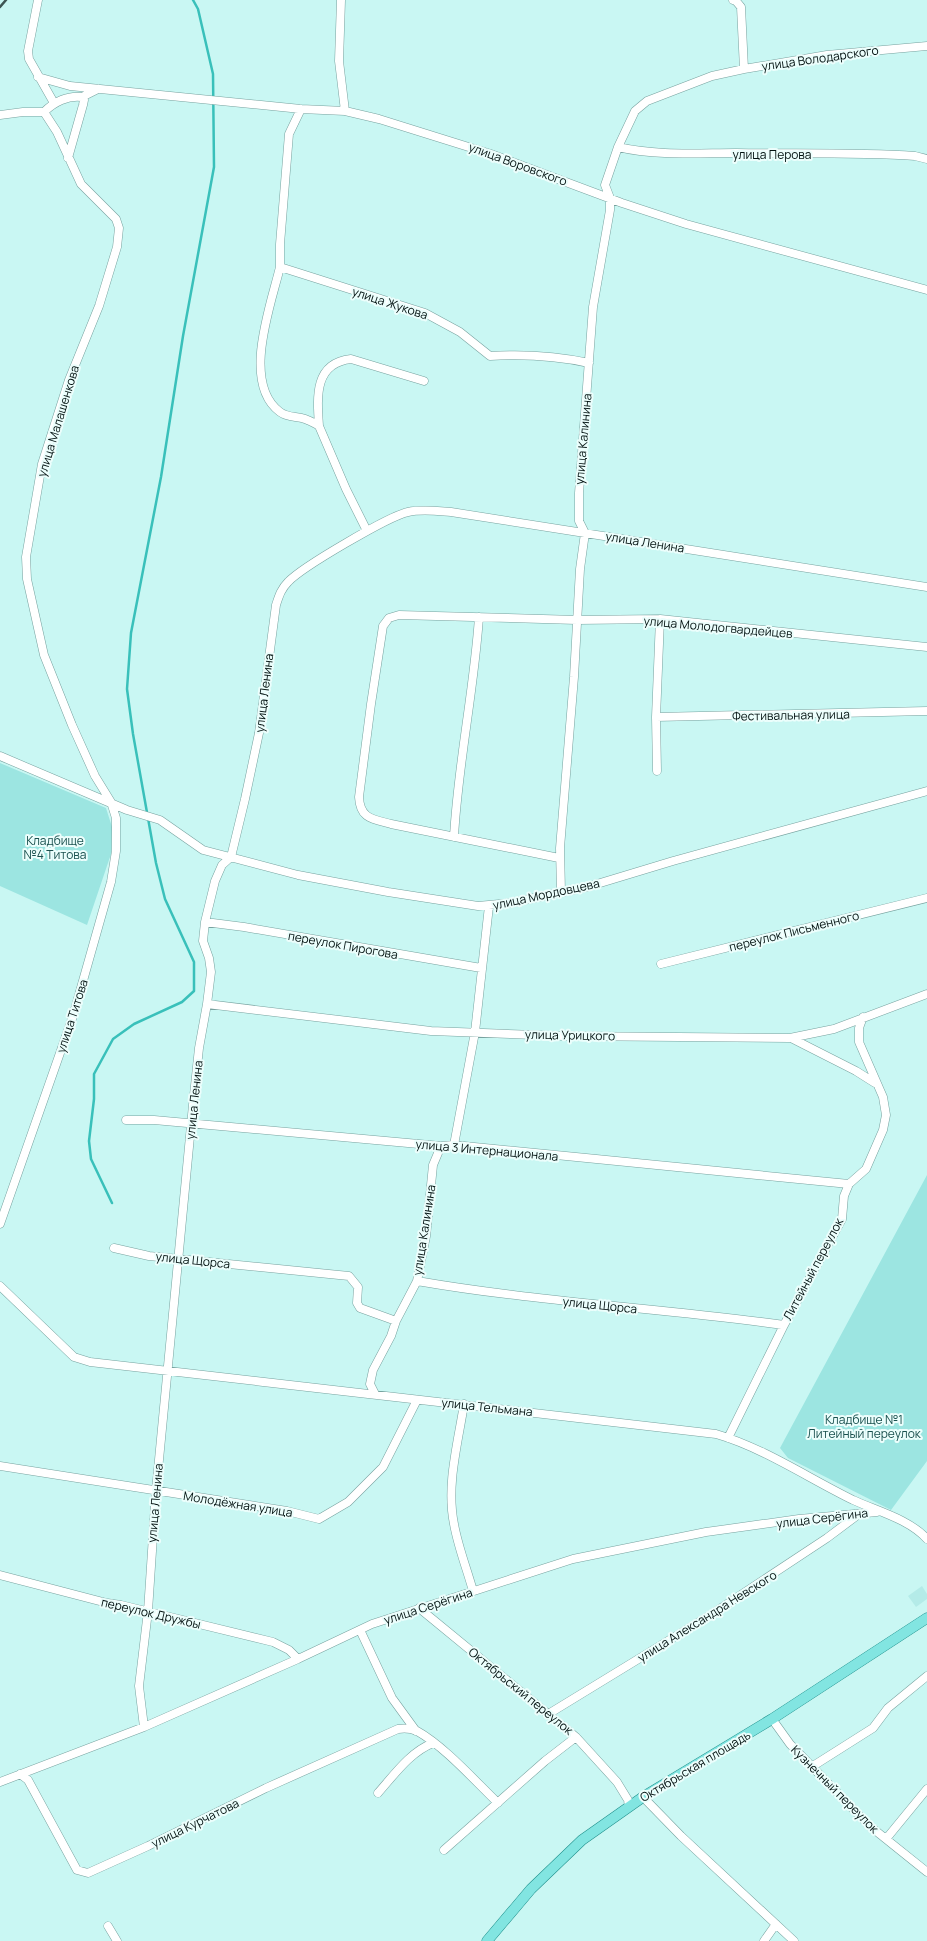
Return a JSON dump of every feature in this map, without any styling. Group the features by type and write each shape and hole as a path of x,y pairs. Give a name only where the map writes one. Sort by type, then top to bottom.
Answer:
{"main road":[{"name":"Октябрьская площадь","path":"486,1941 531,1889 582,1840 643,1797 772,1719 927,1618"}],"street":[{"path":"38,0 28,51 30,64 54,103"},
{"path":"341,0 339,61 346,111"},
{"name":"улица Володарского","path":"733,0 741,3 744,69 827,55 927,46"},
{"name":"улица Калинина","path":"560,892 560,858 585,532 579,521 579,493 593,307 610,210 610,198 605,185 618,147 634,111 647,101 712,76 744,69"},
{"name":"улица Воровского","path":"38,77 70,86 301,109 346,111 380,119 491,154 686,224 927,290"},
{"path":"0,115 44,112 54,103 82,96 100,88"},
{"path":"68,158 83,105 84,100 82,96"},
{"path":"301,109 289,134 280,244 280,267 259,360 260,377 264,392 278,411 285,416 304,418 319,426"},
{"name":"улица Малашенкова","path":"44,112 57,132 81,184 116,219 119,228 117,247 99,306 69,380 42,464 26,557 27,579 44,655 95,776 111,802"},
{"name":"улица Перова","path":"618,147 654,152 782,155 849,154 916,156 927,159"},
{"name":"улица Жукова","path":"280,267 425,313 460,332 490,356 512,355 570,359 589,363"},
{"path":"367,531 346,489 319,426 317,396 320,384 325,373 333,364 351,359 424,381"},
{"name":"улица Ленина","path":"144,1727 140,1686 148,1611 156,1491 191,1123 199,1048 211,972 209,958 203,941 205,922 215,881 222,865 231,857 259,733 276,605 280,592 289,580 302,570 367,531 407,512 425,510 585,532 927,587"},
{"name":"улица Молодогвардейцев","path":"560,858 367,817 362,811 359,797 383,626 388,618 399,615 577,620 660,619 927,647"},
{"path":"454,836 457,796 475,666 479,617"},
{"path":"657,771 656,717 660,619"},
{"name":"Фестивальная улица","path":"656,717 927,711"},
{"name":"улица Мордовцева","path":"0,756 126,810 152,817 175,829 203,850 298,876 463,904 489,906 587,887 673,861 927,791"},
{"name":"улица Титова","path":"0,1224 73,1016 111,882 116,851 116,818 111,802"},
{"path":"116,818 126,810"},
{"name":"переулок Письменного","path":"661,964 927,898"},
{"path":"454,1145 475,1032 489,906"},
{"name":"переулок Пирогова","path":"205,922 482,968"},
{"name":"улица Урицкого","path":"207,1004 431,1031 563,1036 790,1038 834,1029 927,994"},
{"path":"849,1184 866,1169 883,1130 886,1115 883,1097 859,1042 858,1028 863,1017"},
{"path":"790,1038 856,1071 877,1085"},
{"name":"улица 3 Интернационала","path":"126,1120 154,1120 441,1146 454,1145 849,1184"},
{"name":"улица Калинина","path":"375,1394 370,1384 372,1370 391,1336 396,1321 417,1281 426,1236 433,1165 441,1146"},
{"name":"Литейный переулок","path":"728,1438 784,1324 842,1219 844,1196 849,1184"},
{"name":"улица Щорса","path":"114,1248 149,1256 349,1276 358,1287 357,1302 360,1308 396,1321"},
{"name":"улица Щорса","path":"417,1281 482,1292 784,1324"},
{"name":"улица Тельмана","path":"0,1286 74,1357 90,1362 716,1434 728,1438 911,1526 927,1539"},
{"name":"Молодёжная улица","path":"0,1466 287,1511 319,1519 348,1502 383,1467 417,1400"},
{"path":"464,1404 454,1461 452,1492 454,1523 473,1591"},
{"name":"улица Серёгина","path":"0,1782 144,1727 360,1630 419,1608 573,1559 706,1532 799,1519 879,1512"},
{"name":"улица Александра Невского","path":"550,1714 712,1614 827,1538 860,1513"},
{"name":"переулок Дружбы","path":"0,1575 107,1603 148,1611 273,1642 289,1650 298,1659"},
{"name":"Октябрьский переулок","path":"419,1608 576,1737 617,1782 628,1800 629,1807"},
{"path":"360,1630 392,1698 416,1731 456,1762 498,1803"},
{"path":"814,1766 873,1728 888,1708 927,1676"},
{"name":"Кузнечный переулок","path":"772,1719 790,1744 814,1766 857,1813 927,1872"},
{"name":"улица Курчатова","path":"20,1774 28,1780 76,1870 88,1873 266,1788 398,1729 406,1728 416,1731"},
{"path":"444,1850 545,1761 576,1737"},
{"path":"378,1793 422,1748 433,1743"},
{"path":"886,1839 927,1790"},
{"path":"643,1797 681,1836 794,1941"},
{"path":"764,1941 776,1924"},
{"path":"108,1926 117,1941"}],"shaded area":[{"path":"922,1586 927,1594 927,1599 916,1607 908,1596"}],"green space":[{"name":"Кладбище №4 Титова","path":"0,763 106,808 112,827 111,854 87,925 0,886"},
{"name":"Кладбище №1 Литейный переулок","path":"927,1175 927,1461 891,1510 788,1458 780,1448"}],"waterway":[{"path":"112,1203 91,1159 89,1141 94,1099 94,1074 113,1039 134,1024 182,1002 194,991 194,962 165,899 156,863 127,689 131,633 161,477 183,336 214,167 213,74 198,9 193,0"}],"railway":[{"path":"0,7 6,0"}]}
